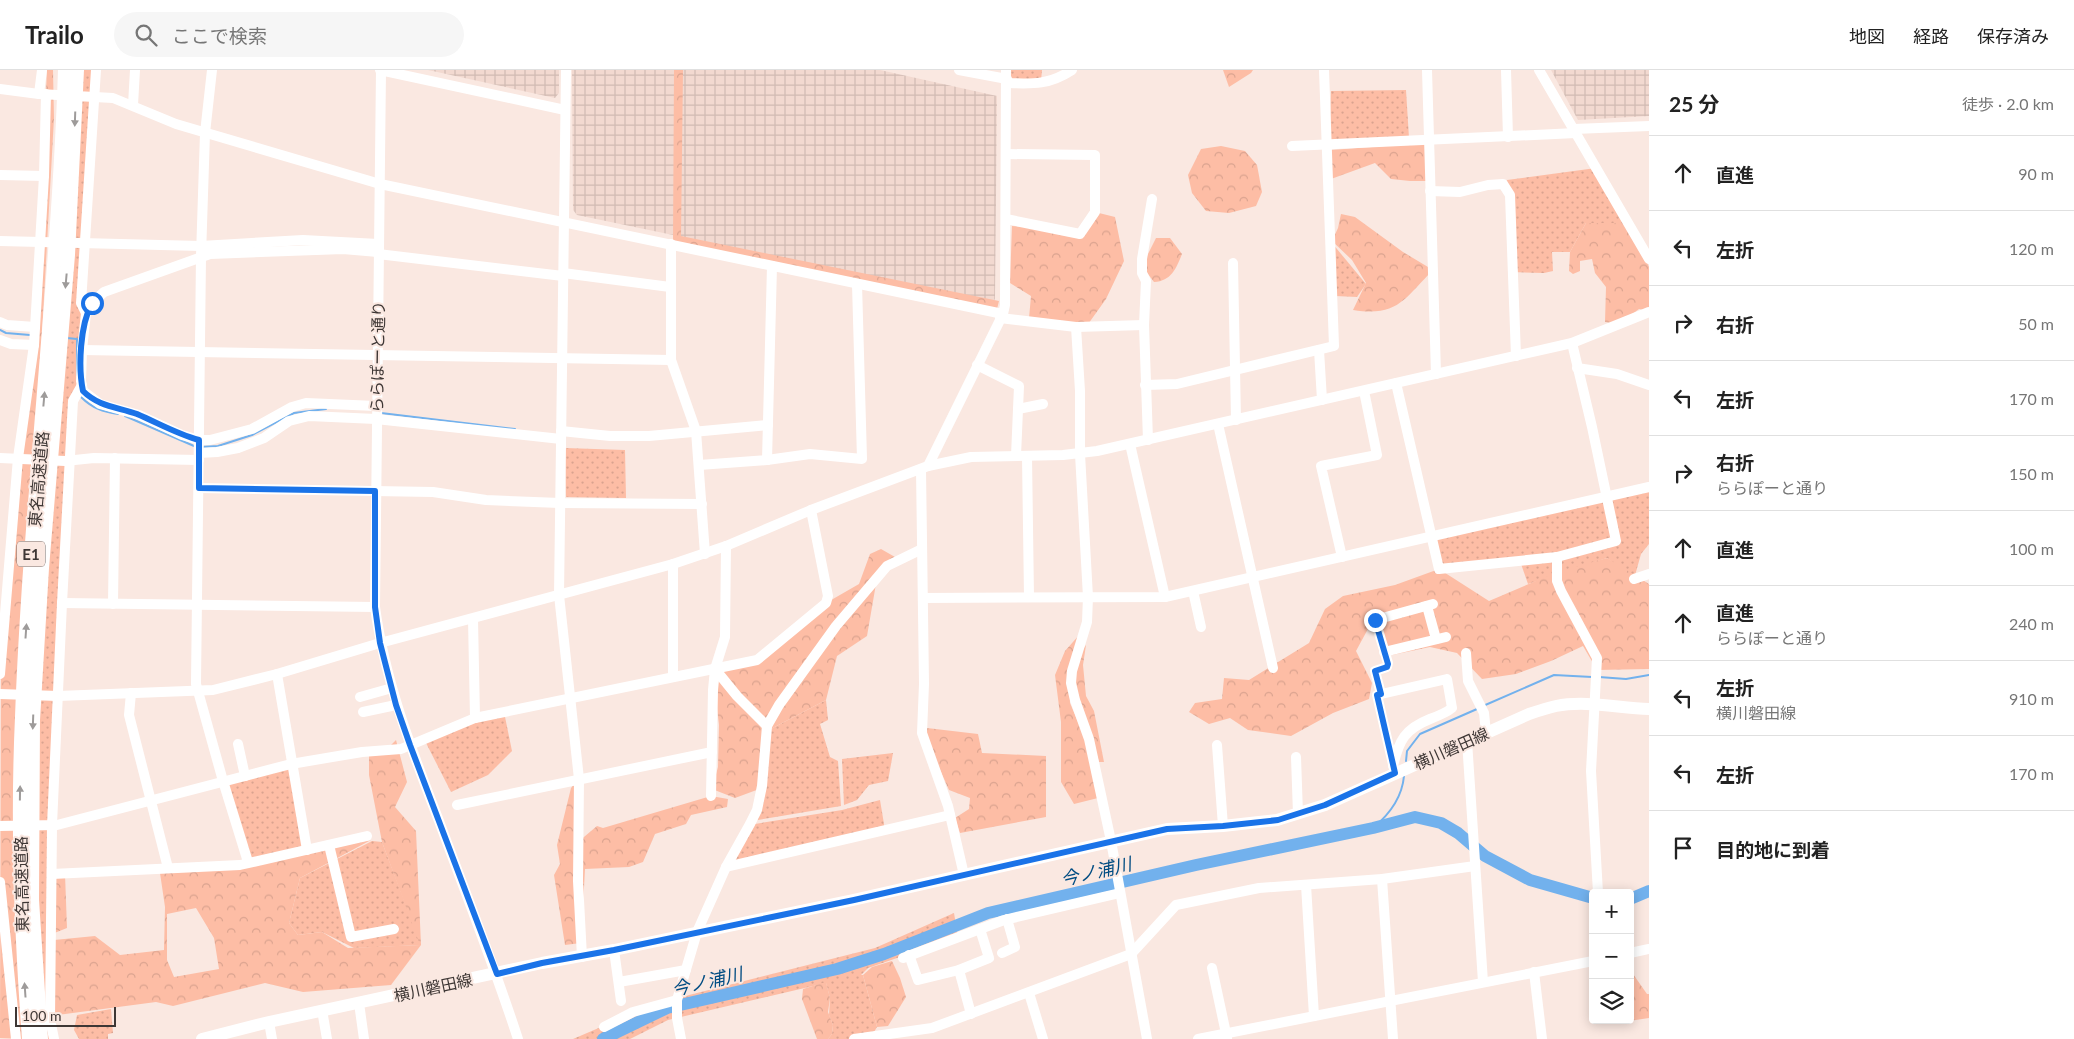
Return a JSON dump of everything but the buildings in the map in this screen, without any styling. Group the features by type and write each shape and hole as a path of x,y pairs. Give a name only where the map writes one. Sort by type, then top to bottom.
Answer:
{"highway":[{"name":"東名高速道路","path":"29,1039 20,900 22,719 30,567 56,255 65,70"},
{"name":"東名高速道路","path":"41,1039 32,900 33,720 42,568 68,255 76,70"}],"main road":[{"name":"横川磐田線","path":"202,1039 322,1010 542,963 582,957 854,900 1167,829 1223,826 1278,820 1325,805 1394,770 1530,714 1556,706 1595,704 1649,709"}],"street":[{"path":"0,674 4,576 22,458 42,242 45,94 42,70"},
{"path":"86,313 81,303 92,96 96,70"},
{"path":"133,105 135,70"},
{"path":"212,70 205,133 198,352 199,488 196,684 223,782 248,862"},
{"path":"381,70 565,110"},
{"name":"ららぽーと通り","path":"381,70 375,607 380,643 396,705 410,745"},
{"path":"566,70 559,595 579,779 578,881 582,957"},
{"path":"959,70 1006,77 1034,84 1049,82 1072,70"},
{"path":"1145,385 1177,384 1334,346 1324,70"},
{"path":"1427,70 1436,374"},
{"path":"1506,70 1508,137"},
{"path":"1539,70 1649,259"},
{"path":"964,875 950,815 922,740 924,684 922,549 924,468 1002,316 1005,304 1006,77"},
{"path":"0,89 113,98 176,124 380,184 671,244 1002,316 1076,327 1144,325"},
{"path":"1292,146 1508,137 1649,126"},
{"path":"1006,154 1095,155 1095,212 1080,234 1006,219"},
{"path":"0,175 44,176"},
{"path":"1430,191 1460,192 1503,184 1510,195 1516,356"},
{"path":"1148,440 1144,325 1146,281 1142,272 1142,259 1152,198"},
{"path":"0,240 201,251 303,240 670,287"},
{"path":"671,244 671,360 696,431 705,554"},
{"path":"201,251 104,292 92,303 86,313 82,350 82,385 84,393 100,404 129,412 182,435 199,440 210,440 252,429 292,407 306,403 376,406"},
{"path":"1233,263 1236,420"},
{"path":"767,460 772,266"},
{"path":"699,464 767,460 810,454 862,459 857,284"},
{"path":"3,694 55,696 213,690 673,564 726,546 811,510 924,468 971,457 1080,454 1130,444 1572,343 1649,312"},
{"path":"0,322 7,325 35,327"},
{"path":"1076,327 1080,391 1080,454 1088,597 1087,622 1072,671 1071,683 1089,739 1111,842 1147,1039"},
{"path":"0,340 11,344 34,344"},
{"path":"1396,383 1439,570 1557,557 1616,541 1572,343"},
{"path":"82,350 671,360"},
{"path":"1319,350 1322,400"},
{"path":"977,365 1019,386 1018,408 1029,597"},
{"path":"1577,368 1617,374 1649,385"},
{"path":"54,1039 50,1019 52,874 50,826 55,696 73,401 82,385"},
{"path":"1342,557 1321,466 1377,455 1364,391"},
{"path":"1018,408 1043,404"},
{"path":"0,458 68,461 82,458 199,456 238,448 264,438 289,421 309,416 376,419 561,435 610,436 649,436 768,425"},
{"path":"1218,424 1273,668"},
{"path":"1130,444 1165,597"},
{"path":"113,604 115,458"},
{"path":"923,598 1165,597 1649,487"},
{"path":"199,488 433,492 486,500 560,503 702,504"},
{"path":"2,825 50,826 291,764 362,752 402,749 475,718 758,660 826,603 828,596 811,510"},
{"path":"712,796 712,690 715,669 725,637 726,546"},
{"path":"681,1039 677,1018 677,1000 696,932 726,866 756,810 762,786 768,726 779,705 836,626 887,566 922,549"},
{"path":"1557,557 1557,581 1598,658 1591,777 1598,889"},
{"path":"673,564 673,677"},
{"path":"1634,579 1649,574"},
{"path":"1193,591 1201,628"},
{"path":"62,603 375,607"},
{"path":"1381,694 1375,671 1387,667 1388,664 1384,652 1375,620 1430,605 1441,638 1384,652"},
{"path":"473,619 475,718"},
{"path":"1466,653 1468,681 1484,713 1486,732"},
{"path":"715,669 737,696 768,726"},
{"path":"277,674 307,850"},
{"path":"1447,679 1453,704 1452,708 1417,724 1409,730 1397,751 1394,770 1377,695 1447,679"},
{"path":"360,696 392,688"},
{"path":"131,693 129,715 168,868"},
{"path":"363,712 396,705"},
{"path":"1467,741 1483,982"},
{"path":"238,744 246,776"},
{"path":"410,745 497,974 518,1039"},
{"path":"1217,745 1223,826"},
{"path":"457,805 712,752"},
{"path":"1296,757 1298,814"},
{"path":"726,866 950,815"},
{"path":"52,874 240,865 368,836"},
{"path":"329,845 351,936 394,929"},
{"path":"854,1039 932,1028 1131,954 1176,905 1259,888 1382,879 1475,861"},
{"path":"1382,879 1393,1039"},
{"path":"0,882 16,1039"},
{"path":"1306,884 1314,1016"},
{"path":"980,929 989,958 959,970 918,980 906,956 1007,919 1120,892"},
{"path":"1002,952 1015,947 1007,919"},
{"path":"1634,952 1649,949"},
{"path":"614,950 621,1001"},
{"path":"1198,1039 1226,1036 1390,1000 1589,962"},
{"path":"1212,968 1226,1036"},
{"path":"619,982 686,970"},
{"path":"959,970 971,1014"},
{"path":"1534,972 1542,1039"},
{"path":"1029,993 1043,1039"},
{"path":"604,1027 633,1012 677,1000"},
{"path":"359,1003 364,1039"},
{"path":"322,1010 327,1039"},
{"path":"269,1022 272,1039"}],"shaded area":[{"path":"428,70 559,70 559,93 555,98"},
{"path":"572,70 880,70 997,96 995,299 993,302 577,215 573,210"},
{"path":"1551,70 1649,70 1649,116 1578,120"}],"green space":[{"path":"47,70 53,70 54,118 41,352 25,1039 0,1038 1,668 39,242"},
{"path":"83,70 95,70 82,355 69,428 50,1016 44,1015 36,882 40,658"},
{"path":"674,70 683,70 681,236 999,301 996,313 673,242"},
{"path":"1009,70 1042,70 1041,81 1010,81"},
{"path":"1223,70 1253,70 1229,87"},
{"path":"1406,90 1409,138 1330,142 1331,91"},
{"path":"1426,143 1430,181 1391,179 1375,163 1331,179 1331,150"},
{"path":"1221,146 1245,151 1257,165 1262,192 1256,206 1229,213 1206,211 1192,193 1188,175 1201,149"},
{"path":"1596,168 1628,223 1586,223 1570,252 1552,252 1553,271 1544,273 1510,272 1512,256 1507,180"},
{"path":"1095,212 1115,217 1124,261 1106,299 1086,327 1029,318 1031,296 1010,283 1012,226 1079,234"},
{"path":"1341,214 1355,217 1403,252 1433,270 1407,297 1390,308 1380,311 1353,310 1366,283 1352,260 1332,241 1338,228"},
{"path":"1586,223 1628,223 1649,267 1649,311 1639,309 1619,324 1605,322 1606,287 1595,273 1592,259 1580,261 1580,271 1573,274 1569,271 1570,252"},
{"path":"1156,238 1170,238 1182,254 1169,277 1154,282 1142,266"},
{"path":"1332,243 1366,284 1357,297 1335,296"},
{"path":"565,448 625,450 626,498 566,497"},
{"path":"1649,487 1649,544 1641,554 1634,579 1607,558 1528,584 1520,561 1439,569 1431,537"},
{"path":"881,549 895,557 877,578 867,636 837,656 826,700 767,731 762,788 735,798 712,789 718,767 719,725 712,665 758,660 826,603 859,584 870,554"},
{"path":"1607,558 1649,584 1649,669 1597,670 1583,646 1551,661 1516,674 1482,679 1457,653 1430,647 1392,655 1379,635 1375,616 1356,651 1372,683 1369,699 1333,713 1291,736 1248,730 1230,718 1209,724 1189,712 1195,703 1222,699 1224,678 1249,680 1309,643 1325,609 1343,596 1395,585 1439,569 1489,601 1557,572"},
{"path":"1080,634 1069,673 1070,703 1086,741 1098,798 1074,804 1061,782 1061,722 1055,675 1065,651"},
{"path":"1086,645 1083,665 1086,696 1094,711 1104,762 1099,762 1073,678 1081,652"},
{"path":"826,700 828,720 820,724 830,757 838,761 841,806 752,821 767,731"},
{"path":"504,712 512,751 488,775 451,792 424,739"},
{"path":"927,728 978,734 982,753 1046,756 1046,817 960,833 955,818 969,809 970,798 949,790 926,738"},
{"path":"396,740 407,782 395,807 416,831 421,945 391,985 303,992 265,983 173,1006 156,1002 50,1016 54,1039 47,1039 44,1015 54,940 95,936 120,955 164,950 165,907 160,873 240,865 371,840 300,878 289,923 298,935 322,932 348,948 420,945 382,842 369,775 369,756 389,747","holes":["196,908 214,938 219,969 174,977 167,960 167,914"]},
{"path":"893,753 888,781 869,785 857,800 844,805 842,759"},
{"path":"289,767 303,851 248,862 227,784"},
{"path":"579,779 578,842 597,826 603,828 711,796 728,799 727,807 691,815 686,824 655,834 643,862 629,867 585,869 581,943 565,945 554,875 560,864 557,845 571,788"},
{"path":"880,800 885,830 726,867 755,824 842,810"},
{"path":"372,841 382,842 421,945 354,948 322,932 298,935 289,923 300,878"},
{"path":"52,874 65,874 67,928 52,934"},
{"path":"954,913 958,937 868,968 861,975 863,975 877,1027 871,1037 828,1039 832,1034 833,1025 829,1015 830,998 826,983 668,1020 630,1039 573,1039 636,1012 689,995 875,948"},
{"path":"892,961 906,997 888,1026 877,1027 863,975 872,967"},
{"path":"1634,975 1647,994 1649,994 1649,1018 1634,1020"},
{"path":"826,982 830,998 828,1012 833,1025 832,1034 828,1039 817,1039 802,999 803,989"},
{"path":"111,1009 113,1033 108,1034 108,1039 79,1039 74,1030 77,1015"}],"waterway":[{"path":"0,330 6,333 30,335"},
{"path":"67,338 77,339 77,375"},
{"path":"81,397 98,409 118,414"},
{"path":"201,447 218,446 252,435 294,413 326,409"},
{"path":"381,413 515,429"},
{"path":"125,416 194,446"},
{"path":"1483,706 1554,675 1592,677"},
{"path":"1599,677 1626,679 1649,675"},
{"path":"1406,761 1407,751 1420,734 1477,709"},
{"path":"1373,828 1394,805 1401,791 1404,776"},
{"name":"今ノ浦川","path":"603,1039 667,1008 837,969 884,954 988,913 1196,865 1373,828 1415,817 1441,823 1458,833 1485,856 1530,880 1589,897"},
{"name":"今ノ浦川","path":"1634,897 1649,891"}],"route":[{"path":"92,303 86,313 84,327 81,381 83,391 100,404 139,415 182,435 199,440 199,488 375,491 375,607 380,643 396,705 410,745 497,974 542,963 582,957 854,900 1167,829 1223,826 1278,820 1325,805 1395,773 1377,695 1381,694 1375,671 1387,667 1388,664 1374,622 1375,620"}]}
